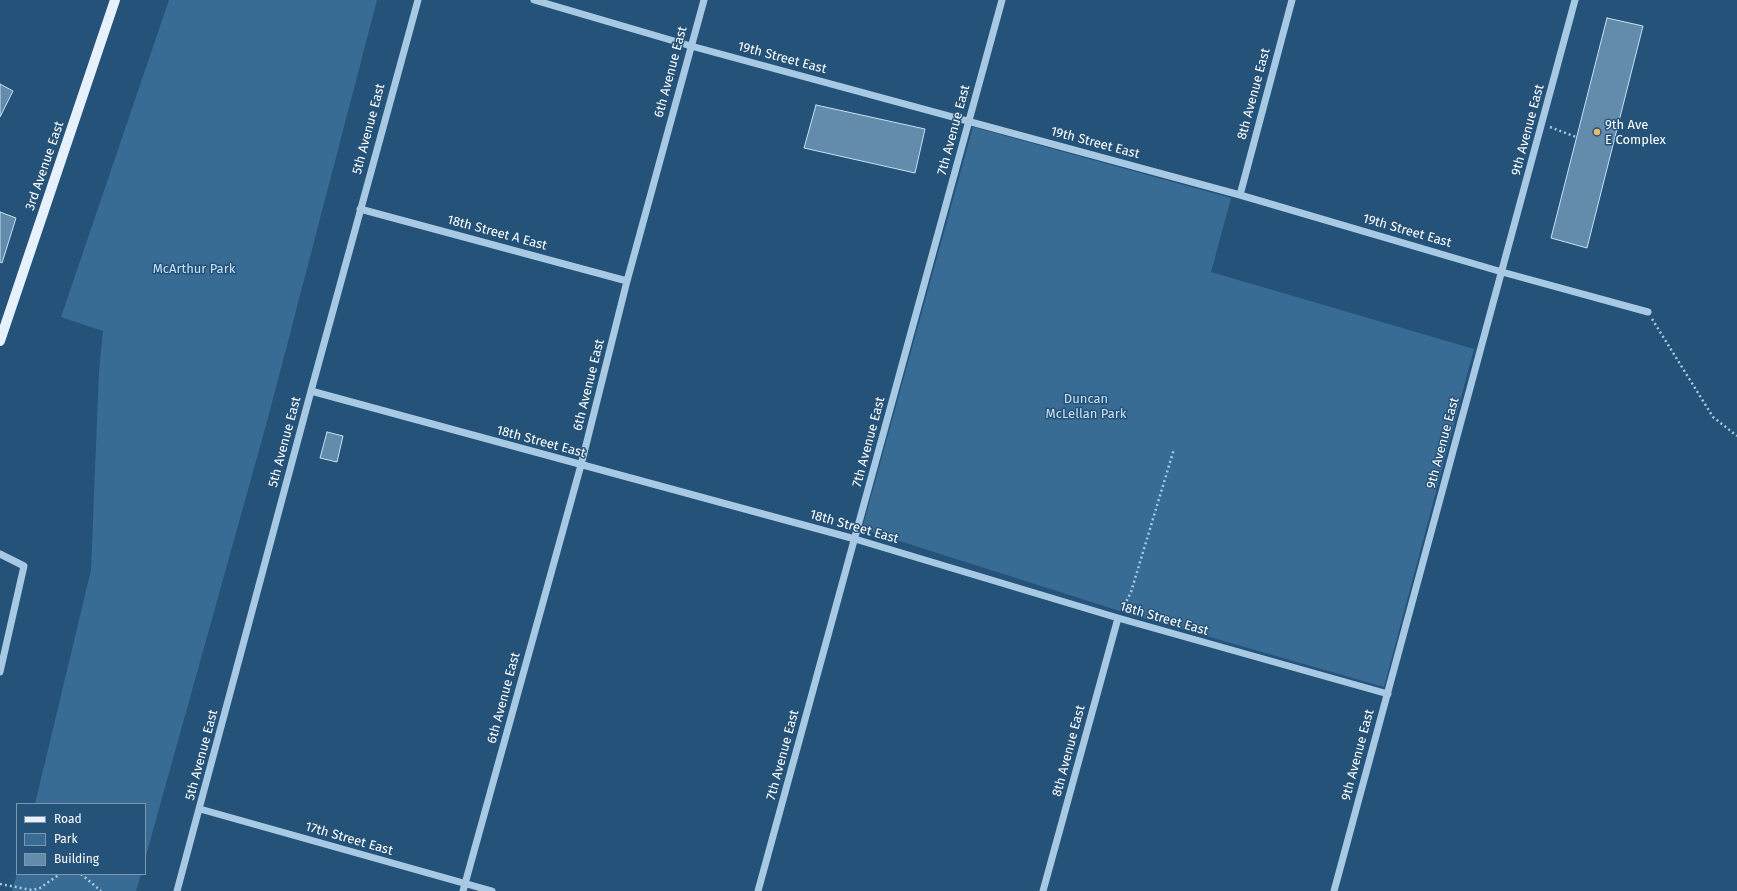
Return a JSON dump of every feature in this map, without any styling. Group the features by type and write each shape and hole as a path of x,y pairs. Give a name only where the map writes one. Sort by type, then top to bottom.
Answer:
{"main road":[{"name":"3rd Avenue East","path":"0,341 115,0"}],"street":[{"name":"5th Avenue East","path":"178,891 310,391 418,0"},
{"name":"19th Street East","path":"534,0 691,46 1240,195 1502,272 1648,312"},
{"name":"6th Avenue East","path":"464,887 581,465 627,281 704,0"},
{"name":"7th Avenue East","path":"758,891 1002,0"},
{"name":"8th Avenue East","path":"1240,195 1292,0"},
{"name":"9th Avenue East","path":"1334,891 1542,124 1574,0"},
{"name":"18th Street A East","path":"360,209 627,281"},
{"name":"18th Street East","path":"310,391 855,539 1118,618 1388,694"},
{"path":"0,554 24,566 0,672"},
{"name":"8th Avenue East","path":"1043,891 1118,618"},
{"name":"17th Street East","path":"200,809 464,887 492,891"}],"path":[{"path":"1542,124 1576,137"},
{"path":"1648,312 1713,417 1737,436"},
{"path":"1118,618 1131,592 1174,449"},
{"path":"0,884 32,890 40,888 59,875"},
{"path":"82,875 101,891"}],"green space":[{"name":"McArthur Park","path":"169,0 377,0 268,418 146,855 146,803 35,803 91,570 99,371 103,331 61,317"},
{"name":"Duncan McLellan Park","path":"973,127 1231,198 1211,272 1474,349 1384,687 1126,613 862,529"},
{"path":"17,875 141,875 136,891 12,891"}],"building":[{"name":"9th Ave E Complex","path":"1607,18 1643,26 1587,248 1551,238"},
{"path":"0,84 13,91 0,117"},
{"path":"816,105 925,129 915,173 804,148"},
{"path":"0,212 16,218 2,263 0,262"},
{"path":"327,432 343,436 337,462 320,458"}],"place":[{"name":"9th Ave E Complex","path":"1597,132"}]}
